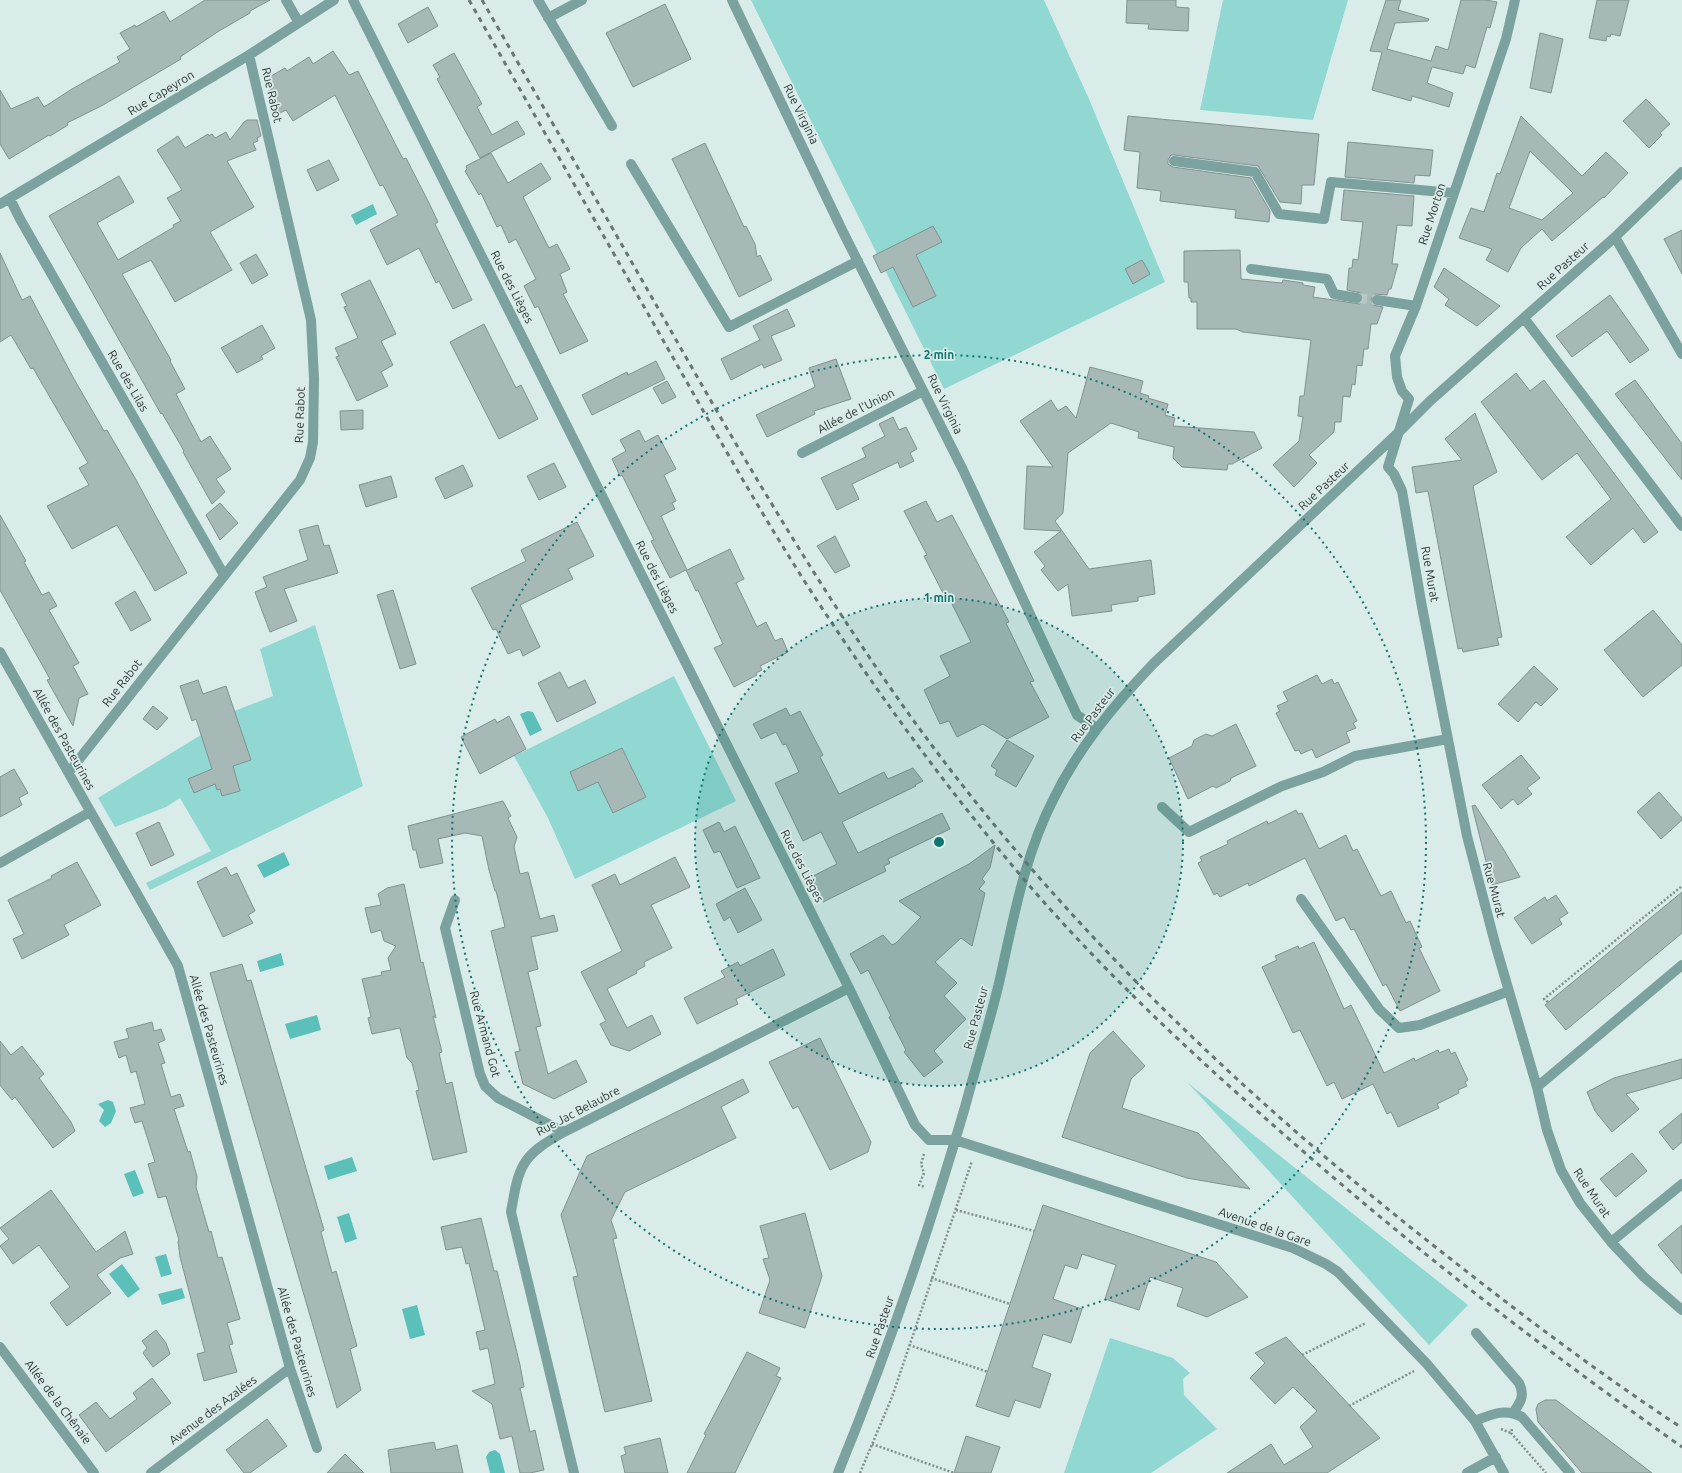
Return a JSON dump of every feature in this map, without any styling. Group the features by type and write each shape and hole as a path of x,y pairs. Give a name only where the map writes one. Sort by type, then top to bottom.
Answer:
{"street":[{"path":"286,0 299,23"},
{"name":"Rue Capeyron","path":"0,204 249,55 334,0"},
{"name":"Rue des Lièges","path":"353,0 848,988 915,1125 929,1140 955,1140"},
{"path":"538,0 612,126"},
{"path":"548,18 582,0"},
{"name":"Rue Virginia","path":"732,0 858,261 963,470 1077,715 1096,728"},
{"name":"Rue Morton","path":"1398,434 1409,399 1402,391 1397,377 1395,356 1416,306 1506,39 1512,1"},
{"name":"Rue Rabot","path":"69,772 300,480 310,458 313,442 314,379 311,320 249,55"},
{"path":"1174,161 1255,172 1279,214 1324,219 1330,182 1453,193"},
{"path":"630,164 729,327 858,261"},
{"name":"Rue Pasteur","path":"838,1473 878,1373 955,1140 993,1007 1023,878 1033,846 1053,799 1096,728 1122,696 1154,664 1398,434 1430,401 1615,237 1682,172"},
{"name":"Rue des Lilas","path":"10,199 20,220 224,575"},
{"path":"1615,237 1682,354"},
{"path":"1251,269 1327,279 1334,294 1357,298"},
{"path":"1377,300 1416,306"},
{"path":"1524,318 1682,526"},
{"name":"Allée de l'Union","path":"802,453 923,391"},
{"name":"Rue Murat","path":"1398,434 1388,467 1394,474 1402,490 1422,607 1467,836 1537,1087 1547,1130 1561,1170 1580,1203 1611,1242 1644,1277 1682,1310"},
{"name":"Allée des Pasteurines","path":"0,652 178,966 290,1368 317,1448"},
{"path":"1162,807 1189,832 1282,786 1323,772 1355,756 1448,738"},
{"path":"0,863 90,812"},
{"path":"1301,899 1379,1009 1399,1028 1420,1025 1509,991"},
{"name":"Rue Armand Got","path":"455,900 445,928 480,1074 485,1086 498,1098 564,1132"},
{"path":"1537,1087 1682,965"},
{"name":"Rue Jac Belaubre","path":"574,1473 511,1212 517,1178 526,1160 540,1146 564,1132 848,988"},
{"name":"Avenue de la Gare","path":"955,1140 1293,1248 1326,1264 1338,1272 1427,1364 1475,1421 1504,1473"},
{"path":"1611,1242 1682,1184"},
{"path":"1476,1333 1519,1382 1522,1388 1522,1401 1513,1413"},
{"name":"Allée de la Chênaie","path":"0,1347 94,1473"},
{"name":"Avenue des Azalées","path":"151,1473 290,1368"},
{"path":"1475,1421 1492,1414 1505,1412 1513,1413 1522,1417 1570,1473"},
{"path":"1468,1473 1496,1457"}],"path":[{"path":"1548,1002 1544,999 1682,886"},
{"path":"860,1473 892,1397 931,1278 978,1147"},
{"path":"956,1210 1034,1231"},
{"path":"931,1278 1010,1304"},
{"path":"1302,1355 1381,1316"},
{"path":"909,1344 988,1372"},
{"path":"1349,1406 1427,1364"},
{"path":"872,1444 954,1473"}],"shaded area":[{"path":"751,0 1044,0 1089,99 1165,282 944,389"},
{"path":"1223,0 1348,0 1313,120 1200,110"},
{"path":"373,204 377,214 356,225 351,215"},
{"path":"315,625 363,786 150,890 146,883 211,851 180,798 166,807 115,827 98,798 209,730 219,717 273,696 260,649"},
{"path":"674,676 736,801 575,879 548,818 514,756"},
{"path":"528,711 533,712 542,730 530,736 520,714"},
{"path":"284,852 290,865 264,878 257,865"},
{"path":"281,953 284,965 260,972 257,961"},
{"path":"317,1015 321,1030 290,1039 285,1024"},
{"path":"1188,1083 1468,1305 1429,1345"},
{"path":"108,1100 113,1102 116,1111 111,1123 105,1127 99,1121 104,1110 98,1104"},
{"path":"352,1157 357,1171 328,1180 324,1166"},
{"path":"135,1170 144,1193 133,1197 124,1174"},
{"path":"349,1213 357,1239 345,1243 337,1217"},
{"path":"166,1254 172,1274 161,1277 155,1257"},
{"path":"122,1264 140,1289 128,1298 109,1274"},
{"path":"182,1288 185,1298 162,1305 158,1294"},
{"path":"417,1305 425,1335 410,1339 402,1309"},
{"path":"1110,1338 1173,1358 1190,1373 1183,1379 1184,1395 1217,1429 1151,1473 1064,1473"},
{"path":"495,1450 500,1454 505,1473 490,1473 486,1457 489,1452"}],"building":[{"path":"205,0 270,0 219,31 180,57 181,59 103,105 67,123 68,125 9,159 0,144 0,90 11,109 38,97 44,107 72,89 120,62 117,57 130,49 120,33 135,25 136,27 164,11 170,22"},
{"path":"1127,0 1176,0 1176,7 1189,8 1188,31 1148,29 1149,24 1126,23"},
{"path":"1386,0 1401,0 1398,10 1429,19 1428,21 1395,23 1387,49 1431,61 1436,46 1448,50 1461,0 1486,0 1497,2 1490,28 1487,27 1475,68 1466,65 1463,74 1432,67 1427,83 1453,93 1449,107 1412,96 1411,101 1372,90 1382,52 1370,51"},
{"path":"1597,0 1629,0 1620,36 1611,34 1610,37 1607,36 1606,41 1589,38"},
{"path":"665,4 691,59 633,87 606,33"},
{"path":"428,7 438,26 408,43 398,24"},
{"path":"1540,33 1563,39 1551,93 1530,88"},
{"path":"333,51 349,75 358,71 403,159 406,158 429,203 438,222 435,224 472,300 453,309 439,281 436,283 419,248 387,265 370,230 398,215 383,185 380,186 335,95 293,121 286,110 280,113 267,92 272,89 266,79 285,68 287,71 309,57 313,64"},
{"path":"454,53 482,104 477,107 492,135 517,121 525,134 480,158 437,79 440,77 433,65"},
{"path":"1646,99 1670,124 1660,133 1662,135 1649,148 1623,121"},
{"path":"1128,116 1319,134 1314,185 1302,185 1301,204 1280,202 1258,166 1171,155 1168,160 1168,164 1173,167 1251,178 1270,211 1269,222 1235,218 1236,210 1160,201 1161,191 1137,188 1140,152 1124,150"},
{"path":"1521,116 1582,176 1606,152 1628,173 1604,198 1603,197 1552,241 1542,229 1521,248 1508,272 1486,260 1492,249 1459,238 1471,208 1484,212 1497,173 1500,174","holes":["1530,151 1573,193 1542,220 1509,208"]},
{"path":"247,120 257,120 261,136 257,138 258,141 253,143 256,150 227,161 254,207 210,232 232,270 175,302 151,260 122,274 171,360 170,361 185,389 176,394 201,442 210,436 231,469 216,479 225,492 212,504 183,452 184,451 162,413 161,414 49,216 119,176 134,202 97,223 118,260 174,227 173,225 181,221 167,198 182,190 157,150 178,136 185,148 208,134 209,136 212,134 215,138 226,132 230,140"},
{"path":"1348,142 1433,150 1430,176 1415,175 1414,183 1345,177"},
{"path":"705,143 744,227 746,226 755,244 757,257 760,255 772,280 739,297 672,159"},
{"path":"491,153 508,183 541,163 551,179 523,197 549,248 557,244 570,269 560,274 567,292 563,294 588,341 560,354 538,306 535,308 524,286 536,279 516,239 509,243 501,225 497,227 481,193 479,195 465,171 467,169 466,166"},
{"path":"329,160 339,180 317,191 307,170"},
{"path":"1344,190 1414,196 1412,226 1397,225 1392,264 1398,264 1391,289 1389,289 1387,295 1375,294 1371,299 1373,305 1383,307 1377,324 1371,324 1368,349 1364,349 1362,366 1357,365 1355,385 1352,384 1350,397 1343,396 1341,422 1335,422 1334,432 1309,455 1317,463 1294,487 1273,465 1299,441 1303,417 1298,416 1300,396 1304,396 1311,340 1243,332 1236,329 1197,329 1197,302 1191,302 1191,298 1189,298 1188,282 1184,282 1184,251 1240,250 1241,279 1282,283 1283,280 1303,283 1303,285 1315,287 1313,297 1360,304 1363,299 1361,293 1347,290 1349,268 1352,268 1353,259 1358,260 1363,222 1341,220"},
{"path":"933,226 942,242 916,255 936,296 913,307 893,267 881,273 873,256"},
{"path":"1682,230 1682,274 1664,239"},
{"path":"0,253 22,300 30,296 74,379 104,431 107,430 135,478 187,573 155,591 117,525 72,549 47,506 89,485 79,468 88,463 33,368 31,369 11,335 0,342"},
{"path":"256,254 268,275 252,284 240,263"},
{"path":"1142,260 1150,274 1133,284 1125,269"},
{"path":"1444,268 1500,306 1477,326 1445,305 1449,299 1434,287"},
{"path":"370,280 396,334 381,341 393,365 381,372 388,386 357,401 336,357 339,356 335,348 358,338 344,307 347,306 341,294"},
{"path":"1610,295 1649,350 1630,363 1607,331 1572,357 1556,336"},
{"path":"787,309 795,326 771,336 782,360 764,368 762,364 731,380 721,359 760,340 753,326"},
{"path":"484,324 516,388 521,385 538,419 499,439 450,342"},
{"path":"262,325 275,348 261,356 263,359 237,373 221,348"},
{"path":"836,359 851,399 814,411 815,414 767,437 756,415 815,387 809,368"},
{"path":"656,361 665,379 592,415 582,395 627,372 628,375"},
{"path":"1090,367 1143,381 1140,393 1149,396 1148,398 1168,404 1165,415 1175,418 1173,426 1254,432 1262,448 1232,464 1228,464 1227,470 1182,467 1173,458 1174,447 1138,438 1139,432 1111,423 1068,453 1063,513 1055,521 1089,569 1151,560 1155,594 1138,597 1138,601 1111,605 1112,611 1072,616 1068,584 1058,591 1041,570 1045,566 1034,552 1061,531 1024,529 1027,466 1053,467 1020,421 1051,400 1058,411 1066,406 1076,418"},
{"path":"1516,373 1530,391 1544,380 1658,532 1644,543 1633,528 1591,565 1566,537 1611,499 1577,453 1542,480 1481,402"},
{"path":"1635,380 1682,444 1682,480 1615,394"},
{"path":"667,381 676,397 662,404 653,388"},
{"path":"363,410 363,429 341,430 340,411"},
{"path":"1475,413 1497,472 1473,486 1502,637 1497,638 1499,645 1463,652 1462,648 1458,649 1428,491 1416,493 1412,467 1462,460 1445,439"},
{"path":"893,417 899,430 906,427 917,449 910,453 914,461 900,468 898,462 852,484 859,499 837,510 821,478 866,457 862,448 885,436 879,424"},
{"path":"639,430 645,442 658,435 676,469 664,475 676,501 672,503 675,509 661,516 687,570 730,549 744,579 736,583 757,627 766,622 775,641 782,638 788,652 760,666 762,670 756,673 757,675 734,687 714,648 723,644 698,590 696,591 686,570 670,578 651,541 654,540 622,475 620,476 612,459 626,451 620,440"},
{"path":"554,463 566,487 539,500 527,476"},
{"path":"463,465 473,486 445,499 435,478"},
{"path":"391,476 397,497 366,507 359,485"},
{"path":"926,501 937,522 952,515 1009,622 1006,623 1034,681 1030,682 1049,717 1007,739 983,724 957,737 949,721 940,724 924,690 950,676 940,656 971,642 948,596 945,597 924,556 927,555 904,511"},
{"path":"220,503 238,523 220,540 206,515"},
{"path":"0,515 26,561 24,562 42,595 49,592 57,606 49,610 79,663 73,666 88,694 79,698 73,726 47,680 50,679 0,590"},
{"path":"577,522 594,556 568,569 573,579 520,605 540,647 523,656 520,649 508,654 496,629 493,630 471,588 526,561 521,550"},
{"path":"318,525 324,546 329,545 338,573 284,589 297,621 270,632 255,592 267,587 263,577 308,560 299,530"},
{"path":"835,536 850,566 835,573 817,546"},
{"path":"393,590 416,664 400,669 377,595"},
{"path":"135,591 151,620 131,631 115,603"},
{"path":"1653,610 1682,645 1682,665 1643,697 1604,650"},
{"path":"1534,666 1558,689 1541,706 1536,702 1518,722 1498,704"},
{"path":"560,672 568,688 585,680 596,703 557,722 538,683"},
{"path":"1317,675 1322,684 1332,679 1334,684 1338,682 1357,721 1353,723 1356,728 1346,732 1350,742 1316,758 1312,749 1301,754 1299,750 1295,751 1276,713 1280,711 1277,706 1288,701 1283,692"},
{"path":"198,680 203,694 226,686 251,760 233,766 240,791 222,796 220,789 217,790 215,784 194,793 188,779 212,769 196,719 192,721 180,686"},
{"path":"153,706 168,718 157,730 143,719"},
{"path":"786,708 790,716 800,711 823,755 820,757 839,794 884,772 888,779 913,768 923,781 915,785 916,786 842,822 858,853 942,813 950,829 888,859 890,863 884,866 886,871 823,902 811,877 837,864 821,832 803,841 775,783 799,772 786,744 783,745 776,732 761,739 753,724"},
{"path":"509,716 526,749 480,774 461,737 495,719 497,723"},
{"path":"1236,724 1256,766 1231,778 1230,781 1216,788 1213,786 1188,799 1169,758 1192,746 1194,740 1206,734 1212,736"},
{"path":"1007,740 1034,756 1016,787 995,775 997,770 991,766"},
{"path":"622,748 646,797 613,813 598,782 578,791 570,772"},
{"path":"1521,755 1540,778 1527,788 1532,794 1518,805 1513,799 1501,809 1482,785"},
{"path":"14,769 28,793 19,798 22,805 0,817 0,777"},
{"path":"1659,792 1682,818 1682,820 1661,839 1637,812"},
{"path":"503,801 511,816 508,818 517,837 514,847 520,874 528,872 540,919 554,915 558,931 531,937 538,969 528,972 541,1026 536,1027 548,1074 576,1060 587,1082 554,1099 523,1084 515,1052 520,1051 491,931 505,927 489,870 482,836 465,833 438,839 443,863 420,868 416,850 413,850 408,826"},
{"path":"1475,805 1520,877 1492,885 1472,806"},
{"path":"1296,810 1298,814 1302,813 1319,849 1346,835 1353,851 1357,849 1381,896 1391,891 1406,923 1410,921 1422,947 1419,948 1440,991 1400,1011 1386,984 1383,986 1354,929 1351,930 1344,917 1336,921 1305,858 1249,886 1248,883 1220,897 1217,893 1214,895 1198,863 1202,861 1200,857 1228,844 1227,841 1267,821 1268,824"},
{"path":"159,822 174,855 151,866 136,833"},
{"path":"719,822 724,832 735,826 760,878 737,888 720,851 714,853 703,830"},
{"path":"995,845 990,868 982,879 985,882 979,889 985,893 972,946 961,938 935,962 957,983 944,996 966,1019 934,1051 943,1062 924,1077 904,1052 906,1050 868,970 861,974 850,954 883,935 892,945 896,943 921,917 899,901 969,864"},
{"path":"675,857 690,887 651,905 672,948 644,962 645,966 636,971 637,973 607,989 627,1028 652,1015 661,1034 629,1051 611,1045 600,1024 606,1021 581,972 622,951 592,885 615,874 620,885"},
{"path":"77,862 101,905 64,925 69,935 22,959 13,939 24,934 8,900 52,878 51,876"},
{"path":"226,867 231,876 237,873 255,911 248,915 253,923 223,937 197,882"},
{"path":"404,884 421,963 423,962 436,1018 433,1016 442,1052 439,1053 446,1084 452,1082 467,1152 433,1160 416,1091 419,1090 412,1063 407,1058 400,1028 372,1034 368,1018 371,1017 362,979 382,975 381,972 391,970 388,958 396,946 384,941 381,930 371,933 365,908 381,905 378,894 387,888"},
{"path":"745,888 762,920 738,933 730,917 724,921 716,904"},
{"path":"1682,892 1682,933 1566,1030 1545,1005"},
{"path":"1556,895 1568,913 1559,919 1562,924 1532,944 1514,918 1545,897 1547,901"},
{"path":"1314,942 1344,1009 1351,1005 1384,1073 1414,1058 1415,1061 1438,1050 1439,1053 1449,1049 1451,1054 1455,1052 1468,1080 1465,1082 1467,1086 1458,1090 1459,1093 1437,1104 1439,1108 1398,1127 1391,1112 1387,1114 1373,1084 1342,1099 1334,1082 1327,1086 1300,1030 1293,1033 1262,967 1277,960 1275,956 1298,946 1299,949"},
{"path":"773,949 785,975 736,999 738,1004 697,1024 684,998 725,977 721,971 738,962 740,966"},
{"path":"242,964 247,981 251,980 324,1230 321,1232 332,1273 336,1271 357,1346 350,1349 361,1390 337,1408 210,973"},
{"path":"152,1022 154,1031 161,1029 165,1040 158,1043 165,1063 161,1064 171,1097 180,1094 184,1106 174,1109 188,1152 190,1151 197,1177 196,1187 209,1232 211,1231 218,1258 222,1257 240,1319 227,1323 233,1344 229,1345 237,1372 204,1381 197,1354 205,1352 180,1257 179,1240 166,1196 158,1198 148,1164 155,1162 142,1121 135,1123 130,1108 145,1104 136,1071 131,1073 126,1055 119,1058 114,1042 129,1038 126,1029"},
{"path":"1113,1031 1145,1066 1131,1079 1122,1108 1198,1133 1250,1189 1187,1178 1062,1137 1090,1053"},
{"path":"820,1038 871,1142 868,1152 830,1170 798,1106 793,1109 769,1062"},
{"path":"0,1041 11,1055 22,1046 44,1074 39,1078 71,1122 75,1131 53,1148 15,1097 12,1100 0,1085"},
{"path":"1682,1059 1682,1078 1626,1094 1639,1109 1612,1132 1595,1111 1587,1092 1614,1078"},
{"path":"743,1079 749,1092 721,1107 736,1138 625,1192 611,1220 617,1238 613,1239 652,1401 605,1412 573,1277 578,1276 561,1215 587,1156"},
{"path":"1682,1113 1682,1142 1673,1150 1659,1132"},
{"path":"1632,1153 1647,1171 1616,1197 1600,1179"},
{"path":"51,1190 96,1252 125,1231 133,1254 120,1258 97,1275 111,1293 67,1326 50,1303 70,1287 39,1245 13,1264 0,1246 9,1239 0,1228"},
{"path":"1043,1205 1216,1262 1248,1297 1207,1317 1177,1306 1183,1288 1150,1277 1139,1310 1105,1299 1116,1265 1082,1254 1077,1269 1065,1265 1053,1299 1082,1309 1071,1343 1043,1334 1032,1367 1051,1374 1040,1408 1015,1400 1009,1417 976,1406"},
{"path":"805,1213 822,1276 805,1328 759,1313 770,1280 763,1259 769,1258 760,1226"},
{"path":"481,1218 494,1271 497,1271 520,1365 524,1387 520,1388 530,1432 535,1430 544,1470 530,1473 520,1473 512,1436 500,1439 492,1404 472,1391 495,1384 488,1348 480,1350 476,1332 485,1330 469,1263 466,1264 462,1247 446,1250 441,1227"},
{"path":"1682,1225 1682,1274 1658,1245"},
{"path":"156,1330 166,1343 170,1354 153,1367 143,1353 147,1348 142,1341"},
{"path":"1286,1337 1380,1438 1327,1473 1227,1473 1271,1444 1284,1465 1313,1447 1300,1427 1317,1411 1293,1387 1275,1404 1250,1378 1265,1363 1255,1353"},
{"path":"747,1352 780,1368 776,1376 781,1378 735,1473 687,1473 706,1435 704,1434"},
{"path":"152,1378 171,1403 106,1452 79,1415 96,1402 110,1419 137,1399 133,1393"},
{"path":"1545,1400 1556,1400 1652,1473 1582,1473 1538,1422 1536,1409 1538,1404"},
{"path":"267,1419 287,1446 250,1473 244,1473 226,1450"},
{"path":"966,1436 1000,1447 991,1473 954,1473"},
{"path":"660,1438 668,1473 625,1473 621,1456 626,1454 624,1447"},
{"path":"434,1442 436,1450 457,1445 463,1473 391,1473 388,1450"},
{"path":"345,1454 364,1473 327,1473"}],"tunnel":[{"path":"1357,298 1377,300"}],"railway":[{"path":"469,0 733,463 774,532 864,671 940,776 994,844 1053,912 1117,980 1219,1077 1289,1139 1384,1220 1481,1298 1581,1374 1682,1447"},
{"path":"482,0 703,387 788,531 848,625 911,717 969,794 1030,868 1095,939 1162,1008 1303,1138 1377,1200 1508,1304 1594,1368 1682,1428"}]}
